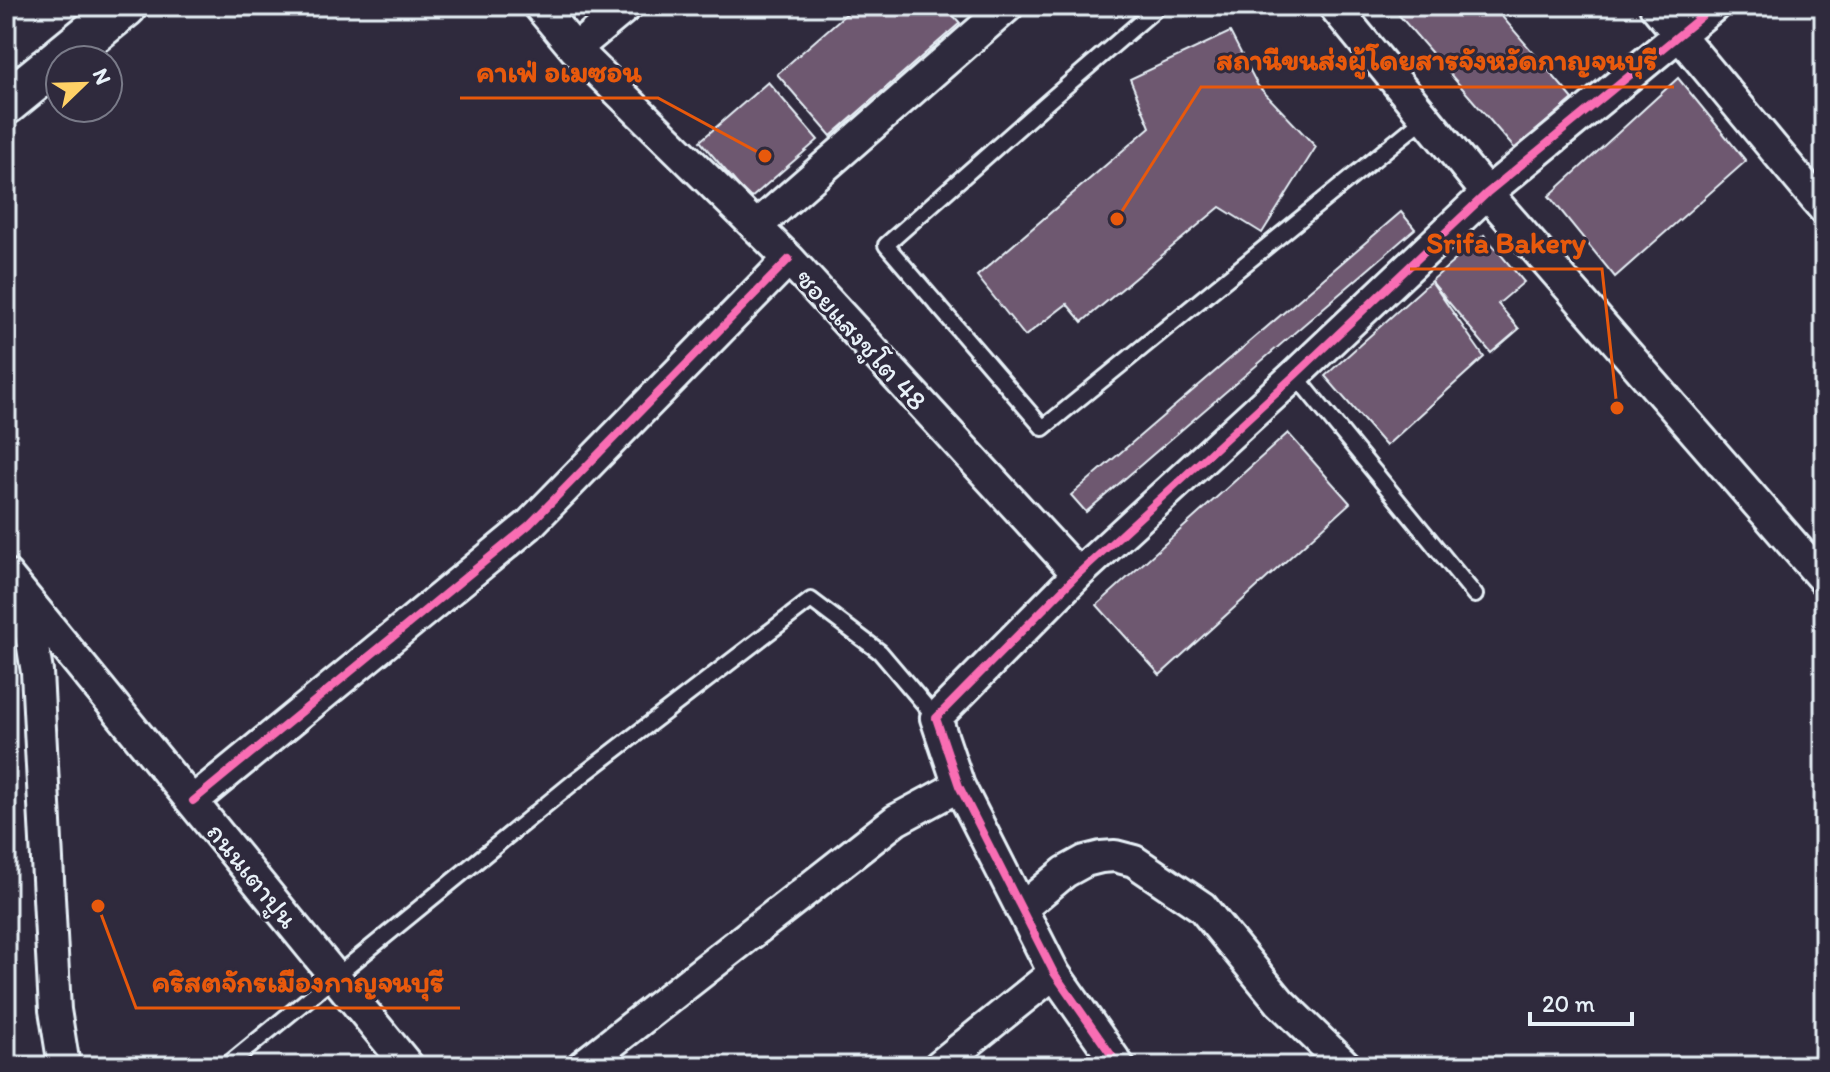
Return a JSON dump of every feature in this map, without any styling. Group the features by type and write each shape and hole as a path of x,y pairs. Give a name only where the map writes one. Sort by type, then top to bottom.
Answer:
{"main road":[{"path":"6,103 125,6"}],"street":[{"name":"ซอยแสงชูโต 48","path":"539,6 575,49 789,259 1078,574"},
{"path":"575,49 627,6"},
{"path":"1334,6 1487,193 1822,575"},
{"path":"1655,6 1824,209"},
{"path":"1119,1066 1054,973 959,786 936,718 1078,574 1487,193 1714,6"},
{"path":"757,226 994,10"},
{"path":"193,801 529,525 789,259"},
{"path":"15,586 37,672 55,1010 64,1066"},
{"name":"ถนนเตาปูน","path":"15,586 408,1066"},
{"path":"582,1066 896,820 959,786"},
{"path":"1021,909 1065,872 1085,861 1115,856 1134,861 1202,907 1280,1002 1346,1066"},
{"path":"939,1066 1054,973"}],"lane":[{"path":"1159,6 886,245 1043,428 1426,117"},
{"path":"1295,375 1475,595"},
{"path":"226,1066 575,781 811,600 880,652 936,718"}],"building":[{"path":"855,6 945,6 960,23 831,136 777,74"},
{"path":"1391,6 1493,6 1573,99 1515,149"},
{"path":"1230,32 1258,86 1316,147 1262,233 1220,207 1082,322 1067,304 1025,336 977,276 1150,127 1130,79"},
{"path":"1678,78 1746,161 1615,277 1549,196"},
{"path":"768,82 818,140 750,199 700,141"},
{"path":"1401,212 1415,229 1086,512 1071,495"},
{"path":"1484,235 1524,282 1498,304 1519,329 1491,353 1431,281"},
{"path":"1431,281 1484,357 1386,446 1325,376"},
{"path":"1288,433 1350,503 1160,675 1097,605"}],"cycle path":[{"path":"1119,1066 1054,973 959,786 936,718 1078,574 1487,193 1714,6"},
{"path":"193,801 529,525 789,259"}],"place":[{"name":"คาเฟ่ อเมซอน","path":"765,156"},
{"name":"สถานีขนส่งผู้โดยสารจังหวัดกาญจนบุรี","path":"1117,219"},
{"name":"Srifa Bakery","path":"1617,408"},
{"name":"คริสตจักรเมืองกาญจนบุรี","path":"98,906"}]}
